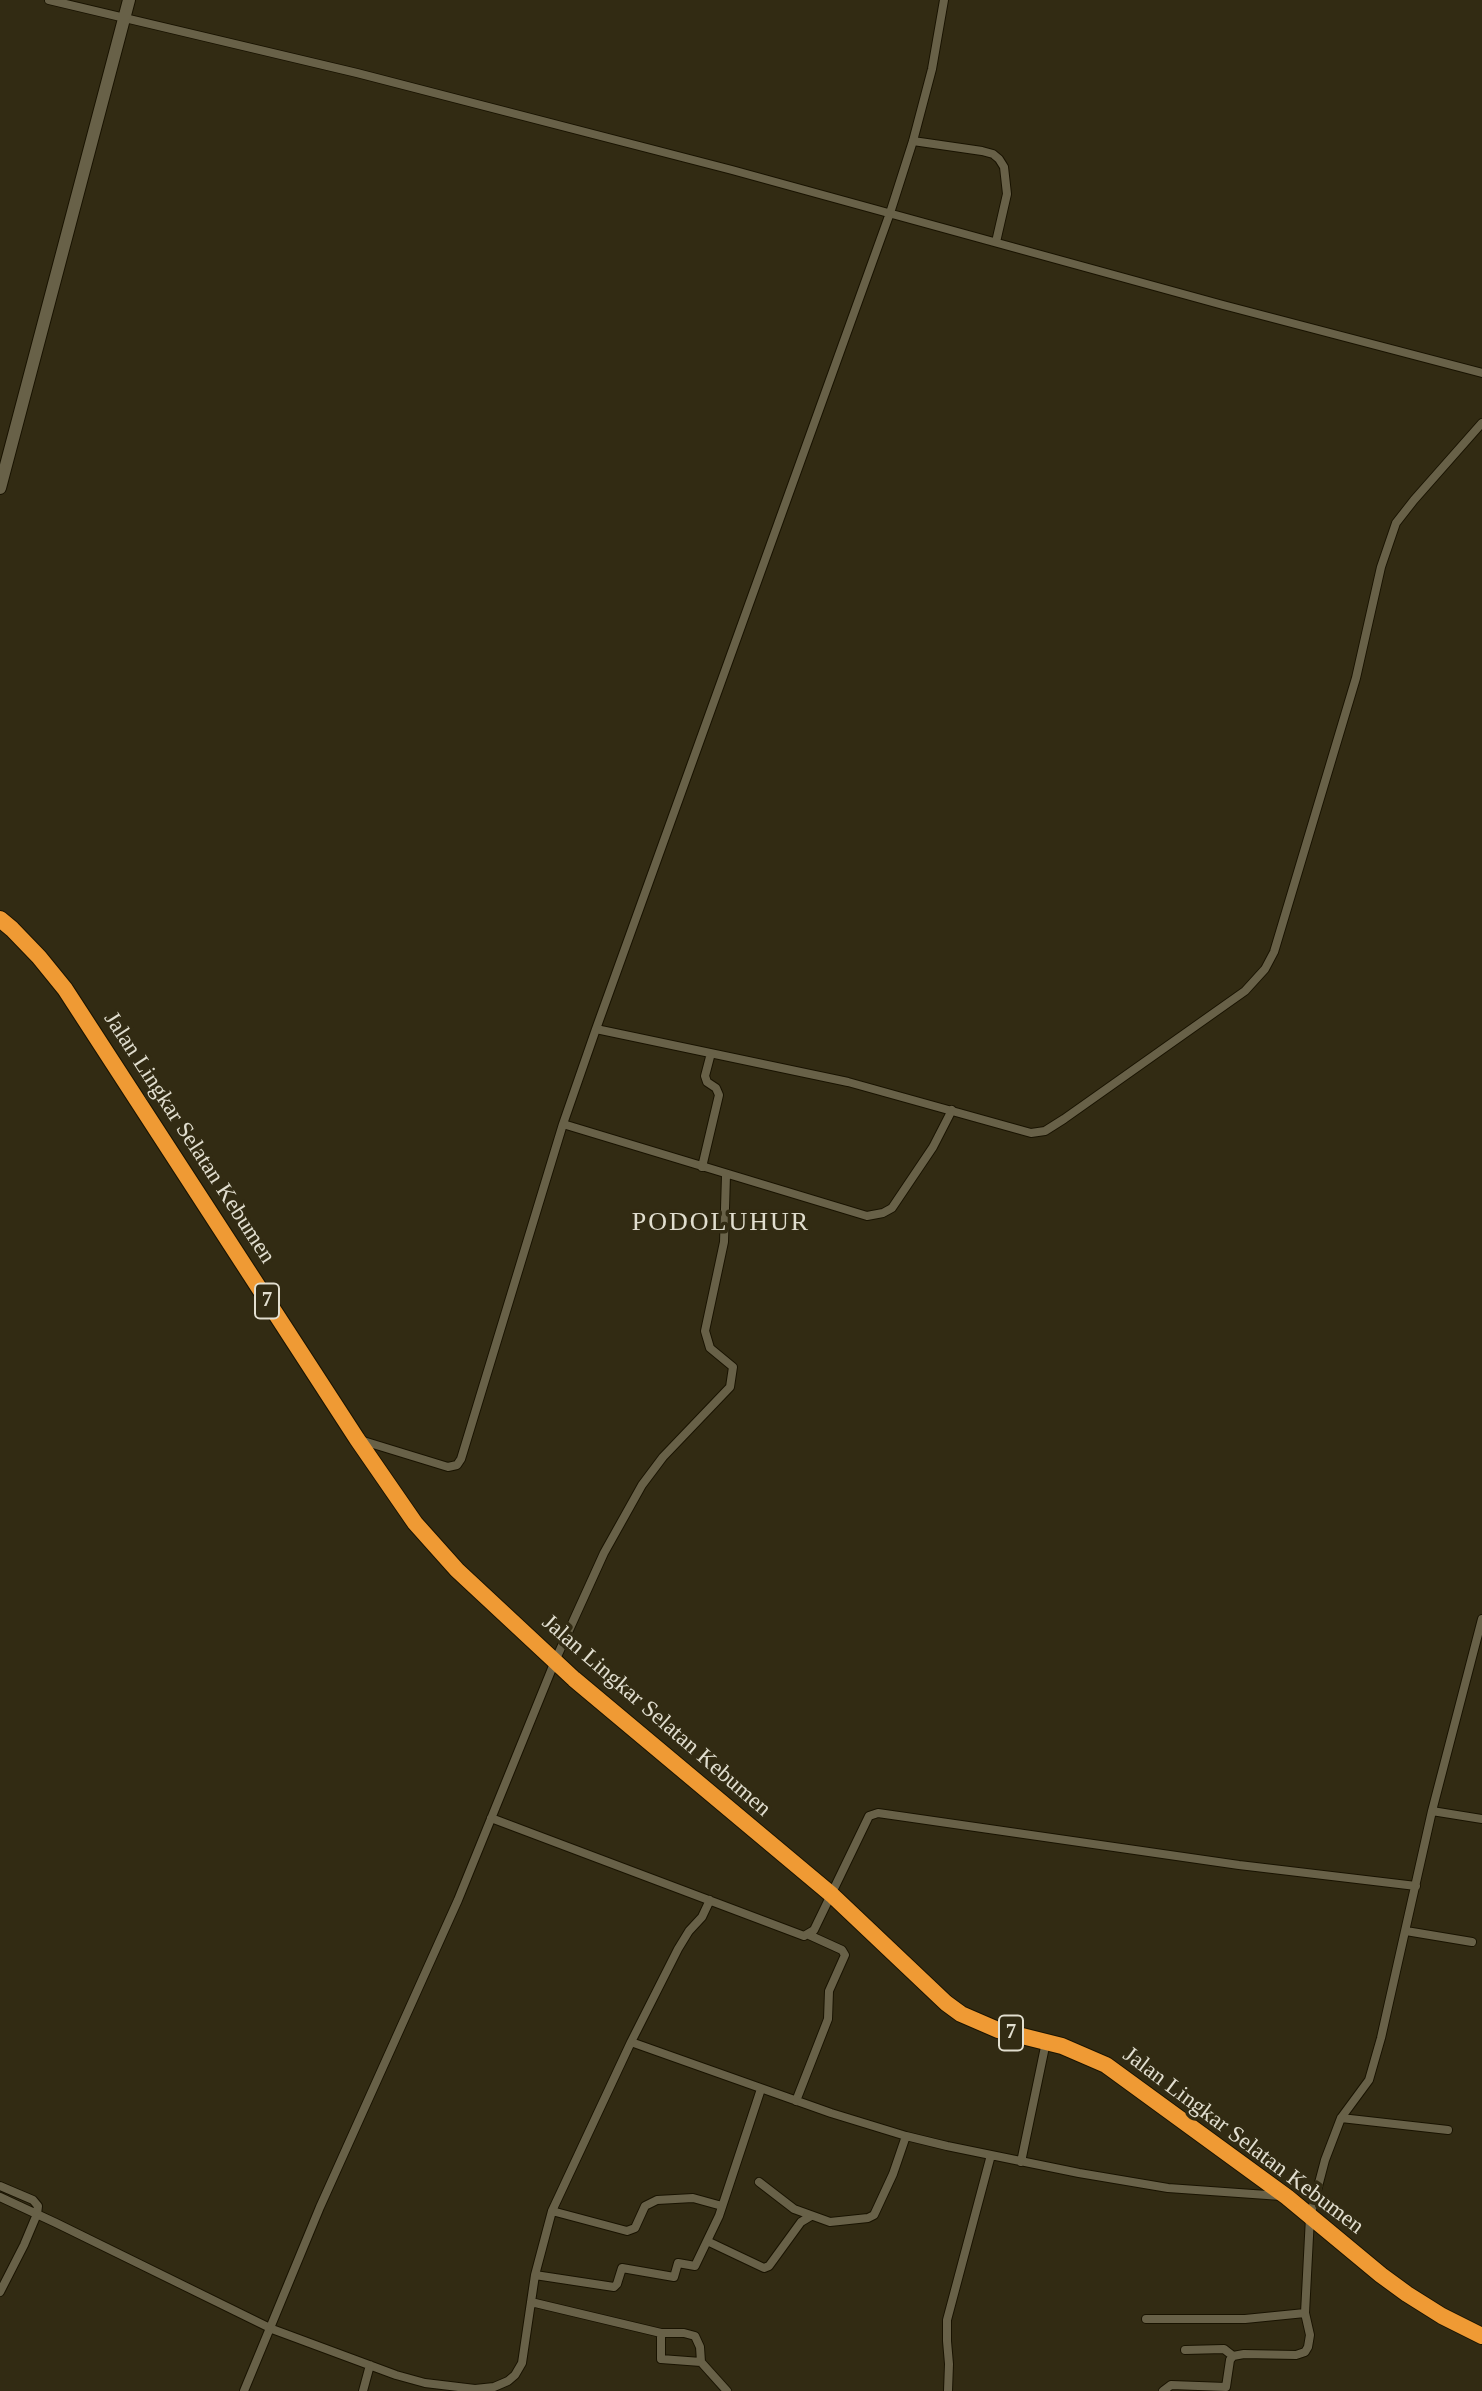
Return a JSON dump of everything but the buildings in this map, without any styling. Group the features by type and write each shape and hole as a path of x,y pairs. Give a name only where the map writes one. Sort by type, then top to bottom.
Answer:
{"highway":[{"name":"Jalan Lingkar Selatan Kebumen","path":"0,919 39,957 65,989 357,1439 415,1523 457,1570 574,1679 832,1895 946,2003 961,2014 998,2030 1062,2046 1106,2065 1287,2197 1407,2294 1482,2336"}],"street":[{"path":"49,0 127,13 890,213 1482,373"},
{"path":"357,1439 448,1467 457,1465 461,1459 563,1124 890,213 932,69 944,0"},
{"path":"0,488 127,13"},
{"path":"913,141 982,151 999,159 1004,167 1007,194 996,242"},
{"path":"596,1029 848,1082 1031,1133 1045,1131 1245,991 1265,969 1278,939 1356,678 1381,567 1396,523 1482,423"},
{"path":"702,1167 719,1095 705,1076 711,1053"},
{"path":"563,1124 862,1215 876,1216 892,1208 933,1147 952,1111"},
{"path":"244,2391 274,2330 320,2207 458,1900 497,1820 556,1663 604,1553 642,1485 663,1457 730,1387 733,1367 710,1348 705,1331 723,1242 726,1175"},
{"path":"1163,2391 1171,2385 1226,2386 1233,2356 1296,2355 1305,2352 1310,2342 1306,2313 1310,2217 1325,2160 1341,2118 1369,2080 1381,2038 1432,1811 1482,1619"},
{"path":"1432,1811 1482,1819"},
{"path":"809,1935 832,1895 869,1816 878,1813 1416,1886"},
{"path":"497,1820 801,1936 809,1935 842,1950 845,1955 829,1991 828,2019 796,2101"},
{"path":"1,2201 37,2214 274,2330 370,2365 425,2383 475,2390 508,2381 522,2364 534,2275 552,2211 631,2042 678,1950 689,1931 702,1917 710,1900"},
{"path":"1406,1931 1472,1942"},
{"path":"631,2042 761,2089 905,2136 1021,2162 1168,2188 1287,2197"},
{"path":"1021,2162 1046,2042"},
{"path":"534,2275 613,2287 617,2286 620,2270 623,2268 674,2277 678,2263 695,2266 722,2206 761,2089"},
{"path":"1341,2118 1448,2130"},
{"path":"759,2182 784,2203 811,2216 834,2223 872,2217 893,2174 905,2136"},
{"path":"948,2391 947,2319 990,2155"},
{"path":"0,2186 37,2202 37,2214 0,2292"},
{"path":"552,2211 627,2231 635,2228 645,2207 657,2200 693,2198 722,2206"},
{"path":"707,2241 764,2268 769,2266 801,2222 811,2216"},
{"path":"531,2302 662,2333 689,2333 695,2336 700,2347 701,2362 727,2391"},
{"path":"1146,2319 1245,2319 1306,2313"},
{"path":"662,2333 661,2359 701,2362"},
{"path":"1185,2350 1224,2349 1233,2356"},
{"path":"363,2391 370,2365"}],"district":[{"name":"PODOLUHUR","path":"721,1223"}]}
